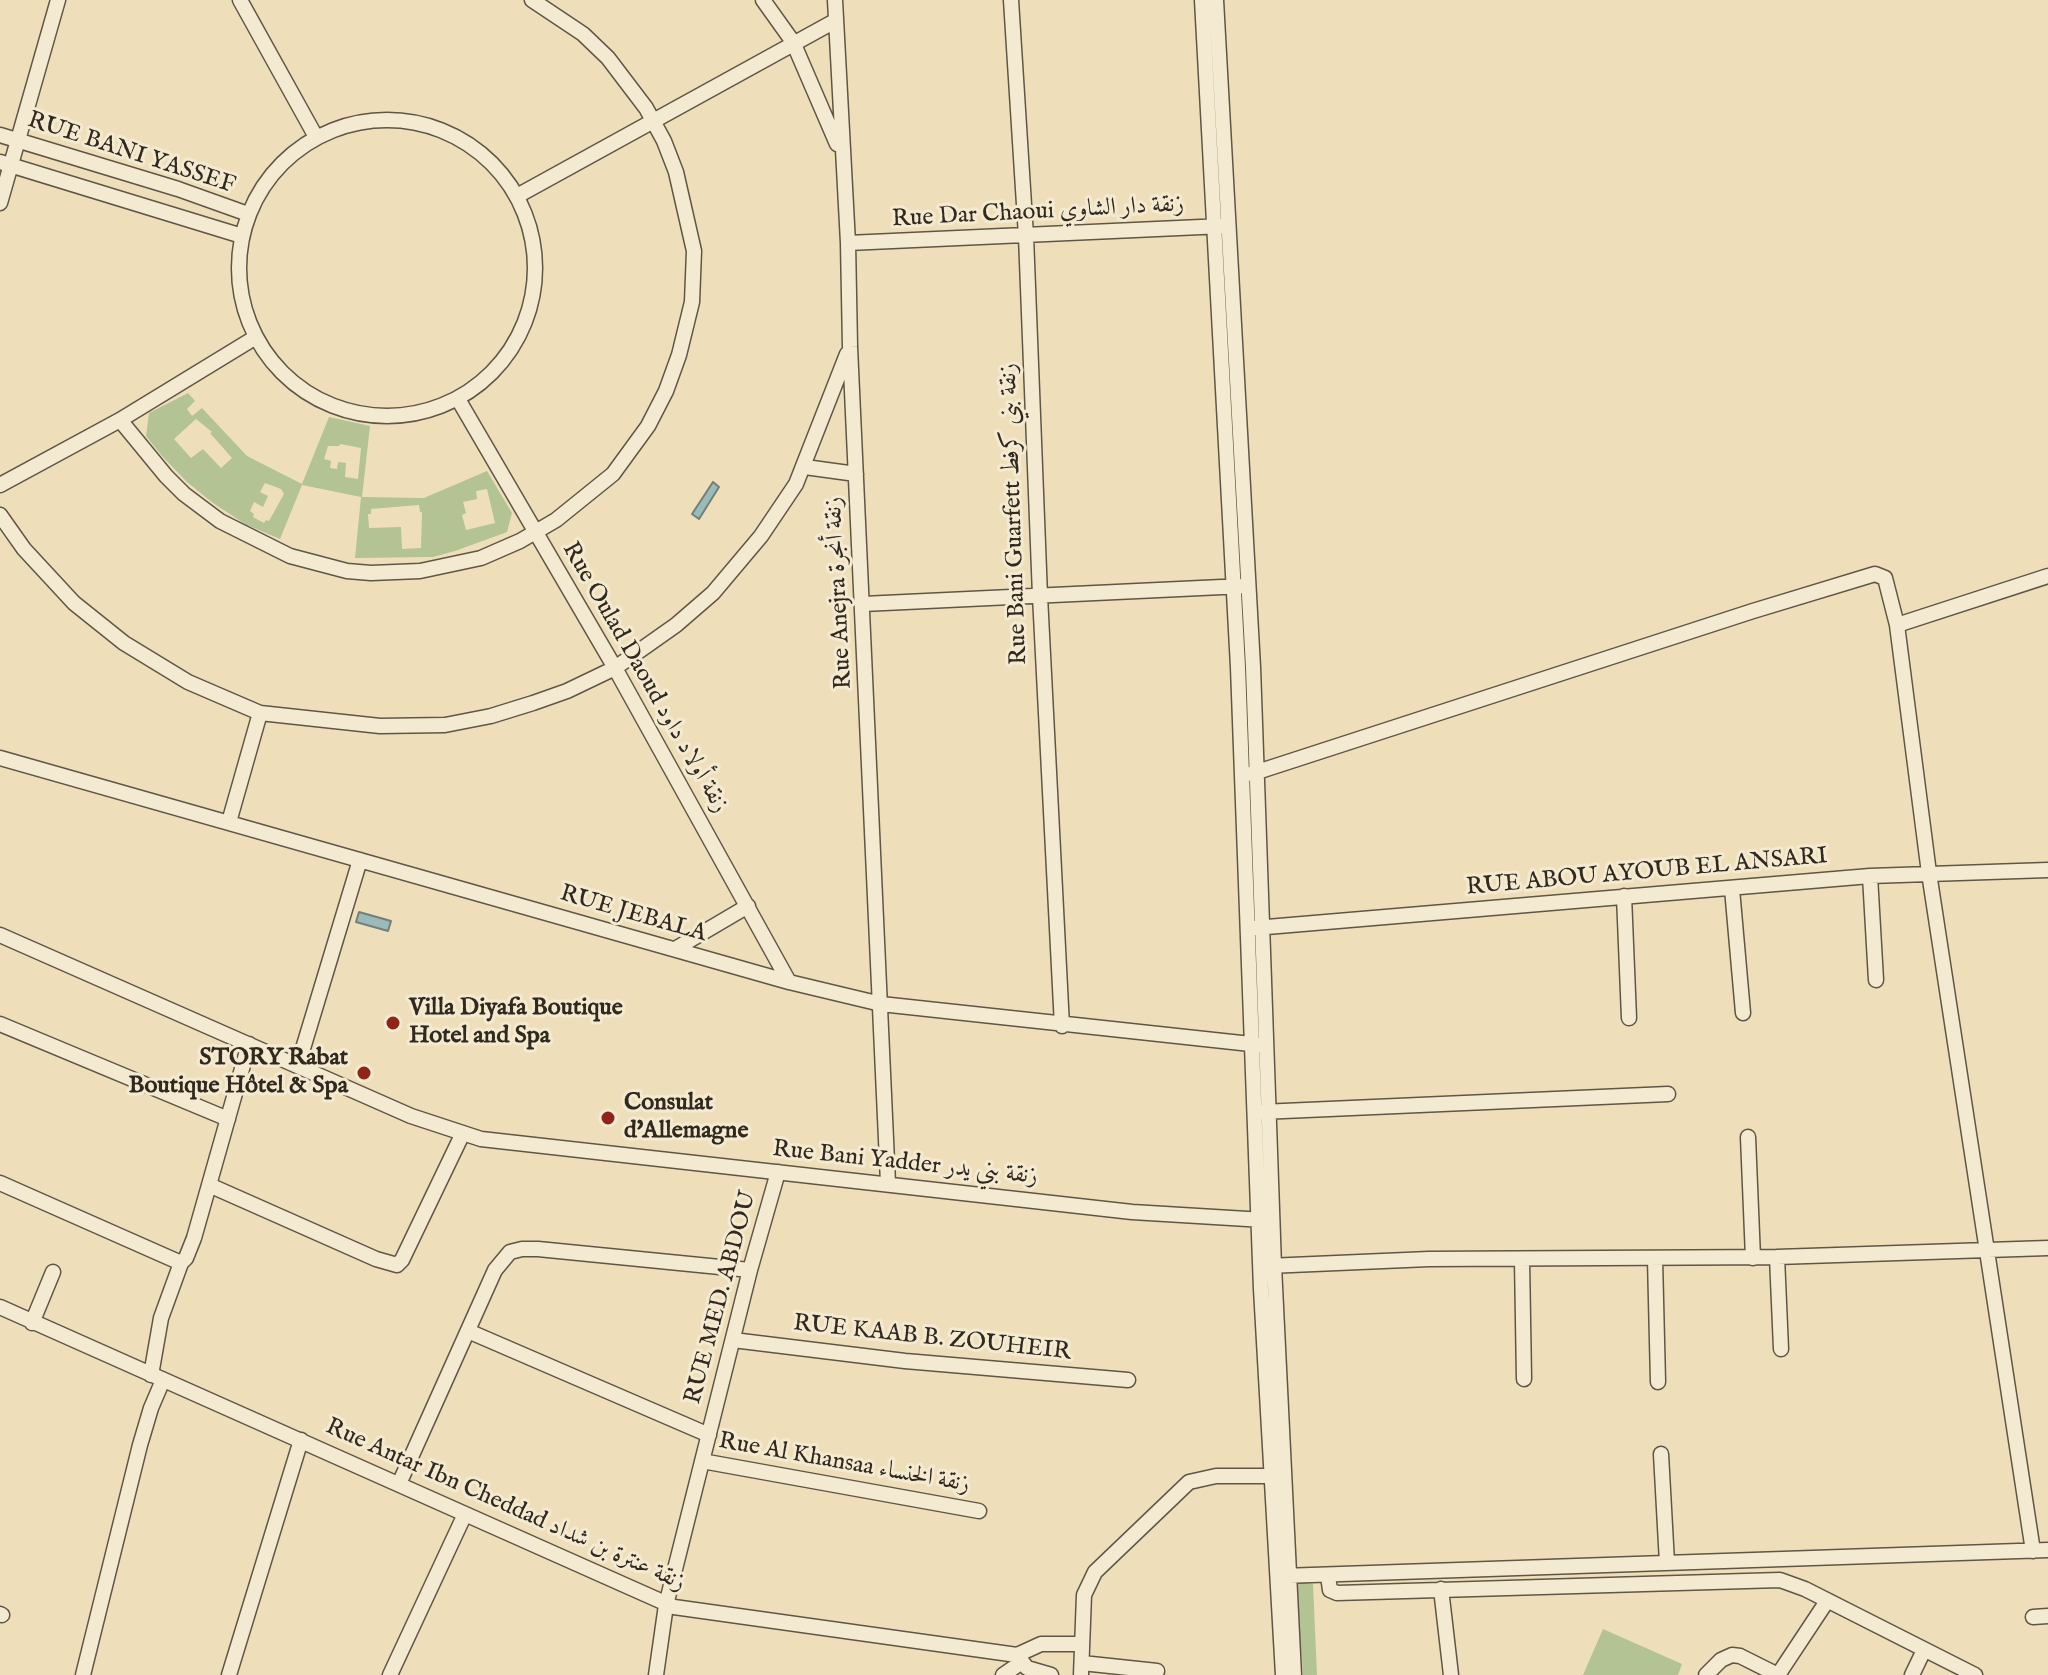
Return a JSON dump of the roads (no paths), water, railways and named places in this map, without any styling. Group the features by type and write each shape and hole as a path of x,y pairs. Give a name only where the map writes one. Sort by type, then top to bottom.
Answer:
{"street":[{"path":"0,203 5,164 17,140 58,0"},
{"path":"240,0 316,137"},
{"path":"120,420 166,476 202,509 264,545 308,561 371,573 420,571 481,558 535,533 613,474 635,448 666,391 689,323 694,251 676,172 654,120 608,58 565,20 532,0"},
{"path":"763,0 793,42 842,155"},
{"name":"Rue Anejra زنقة أنجرة","path":"835,0 888,1183"},
{"name":"Rue Bani Guarfett زنقة بني كرفط","path":"1011,0 1026,236 1040,596 1062,1026"},
{"path":"1202,0 1222,226"},
{"path":"1216,0 1222,226 1257,928 1267,1266 1284,1576 1294,1675"},
{"path":"517,196 835,21"},
{"path":"371,120 400,120 428,126 455,137 479,152 500,172 517,196 530,227 535,260 530,304 524,325 508,355 485,379 458,399 427,411 394,416 328,404 299,387 275,364 256,337 245,313 238,261 248,214 257,195 283,162 316,137 343,126 371,120"},
{"name":"RUE BANI YASSEF","path":"0,135 178,189 248,214"},
{"name":"RUE BANI YASSEF","path":"5,164 242,236"},
{"name":"Rue Dar Chaoui زنقة دار الشاوي","path":"848,243 1222,226"},
{"path":"0,485 120,420 256,337"},
{"path":"0,515 24,549 74,603 124,643 188,682 260,713 380,726 445,725 491,716 567,691 615,668 676,625 713,593 761,536 805,467 850,347"},
{"name":"Rue Oulad Daoud زنقة أولاد داود","path":"458,399 615,668 789,982"},
{"path":"805,467 856,474"},
{"path":"1250,775 1875,574 1882,575 1888,581 1897,625 1929,873 1986,1250 2041,1550 1284,1576"},
{"path":"1897,625 2048,576"},
{"path":"863,604 1241,586"},
{"path":"229,822 260,713"},
{"name":"RUE JEBALA","path":"0,758 789,982 881,1004 1062,1026 1260,1045"},
{"path":"298,1065 360,860"},
{"name":"RUE ABOU AYOUB EL ANSARI","path":"1257,928 1870,876 2048,870"},
{"path":"1870,876 1876,980"},
{"path":"1732,889 1743,1013"},
{"path":"1624,896 1629,1018"},
{"path":"675,949 748,906"},
{"name":"Rue Bani Yadder زنقة بني يدر","path":"0,935 411,1116 462,1135 507,1144 888,1183 1132,1212 1265,1220"},
{"path":"0,1024 228,1119"},
{"path":"83,1675 151,1408 157,1378 156,1333 181,1263 194,1238 249,1044"},
{"path":"1262,1112 1668,1094"},
{"path":"209,1185 382,1262 397,1265 462,1135"},
{"path":"1748,1137 1753,1258"},
{"name":"RUE MED. ABDOU","path":"656,1675 666,1605 750,1270 778,1172"},
{"path":"0,1183 181,1263"},
{"path":"1267,1266 1429,1259 1753,1258 2048,1248"},
{"path":"399,1484 498,1264 507,1254 518,1249 538,1249 750,1270"},
{"path":"1777,1257 1781,1349"},
{"path":"1655,1259 1658,1382"},
{"path":"1522,1260 1524,1379"},
{"path":"32,1323 53,1272"},
{"name":"Rue Antar Ibn Cheddad زنقة عنترة بن شداد","path":"0,1307 666,1605 1019,1659"},
{"name":"RUE MED. ABDOU","path":"468,1331 709,1435"},
{"name":"RUE KAAB B. ZOUHEIR","path":"733,1340 934,1364 1128,1380"},
{"path":"229,1675 301,1440"},
{"path":"1661,1454 1667,1563"},
{"name":"Rue Al Khansaa زنقة الخنساء","path":"702,1461 979,1511"},
{"path":"1157,1671 1082,1669 1084,1595 1091,1577 1183,1486 1194,1480 1278,1476"},
{"path":"390,1675 465,1514"},
{"path":"1283,1675 1284,1576"},
{"path":"1328,1576 1330,1590 1334,1593 1780,1580 1794,1584 1975,1675"},
{"path":"1441,1589 1451,1675"},
{"path":"1706,1675 1721,1660 1732,1655 1778,1675 1827,1601"},
{"path":"1003,1675 1041,1644 1081,1644"},
{"path":"1912,1675 1924,1650"},
{"path":"1019,1659 1034,1671 1051,1675"}],"water":[{"path":"713,482 719,487 699,519 692,514"},
{"path":"359,912 391,921 388,931 356,922"}],"place":[{"name":"Villa Diyafa Boutique Hotel and Spa","path":"393,1023"},
{"name":"STORY Rabat Boutique Hôtel & Spa","path":"364,1073"},
{"name":"Consulat d'Allemagne","path":"608,1118"}]}
